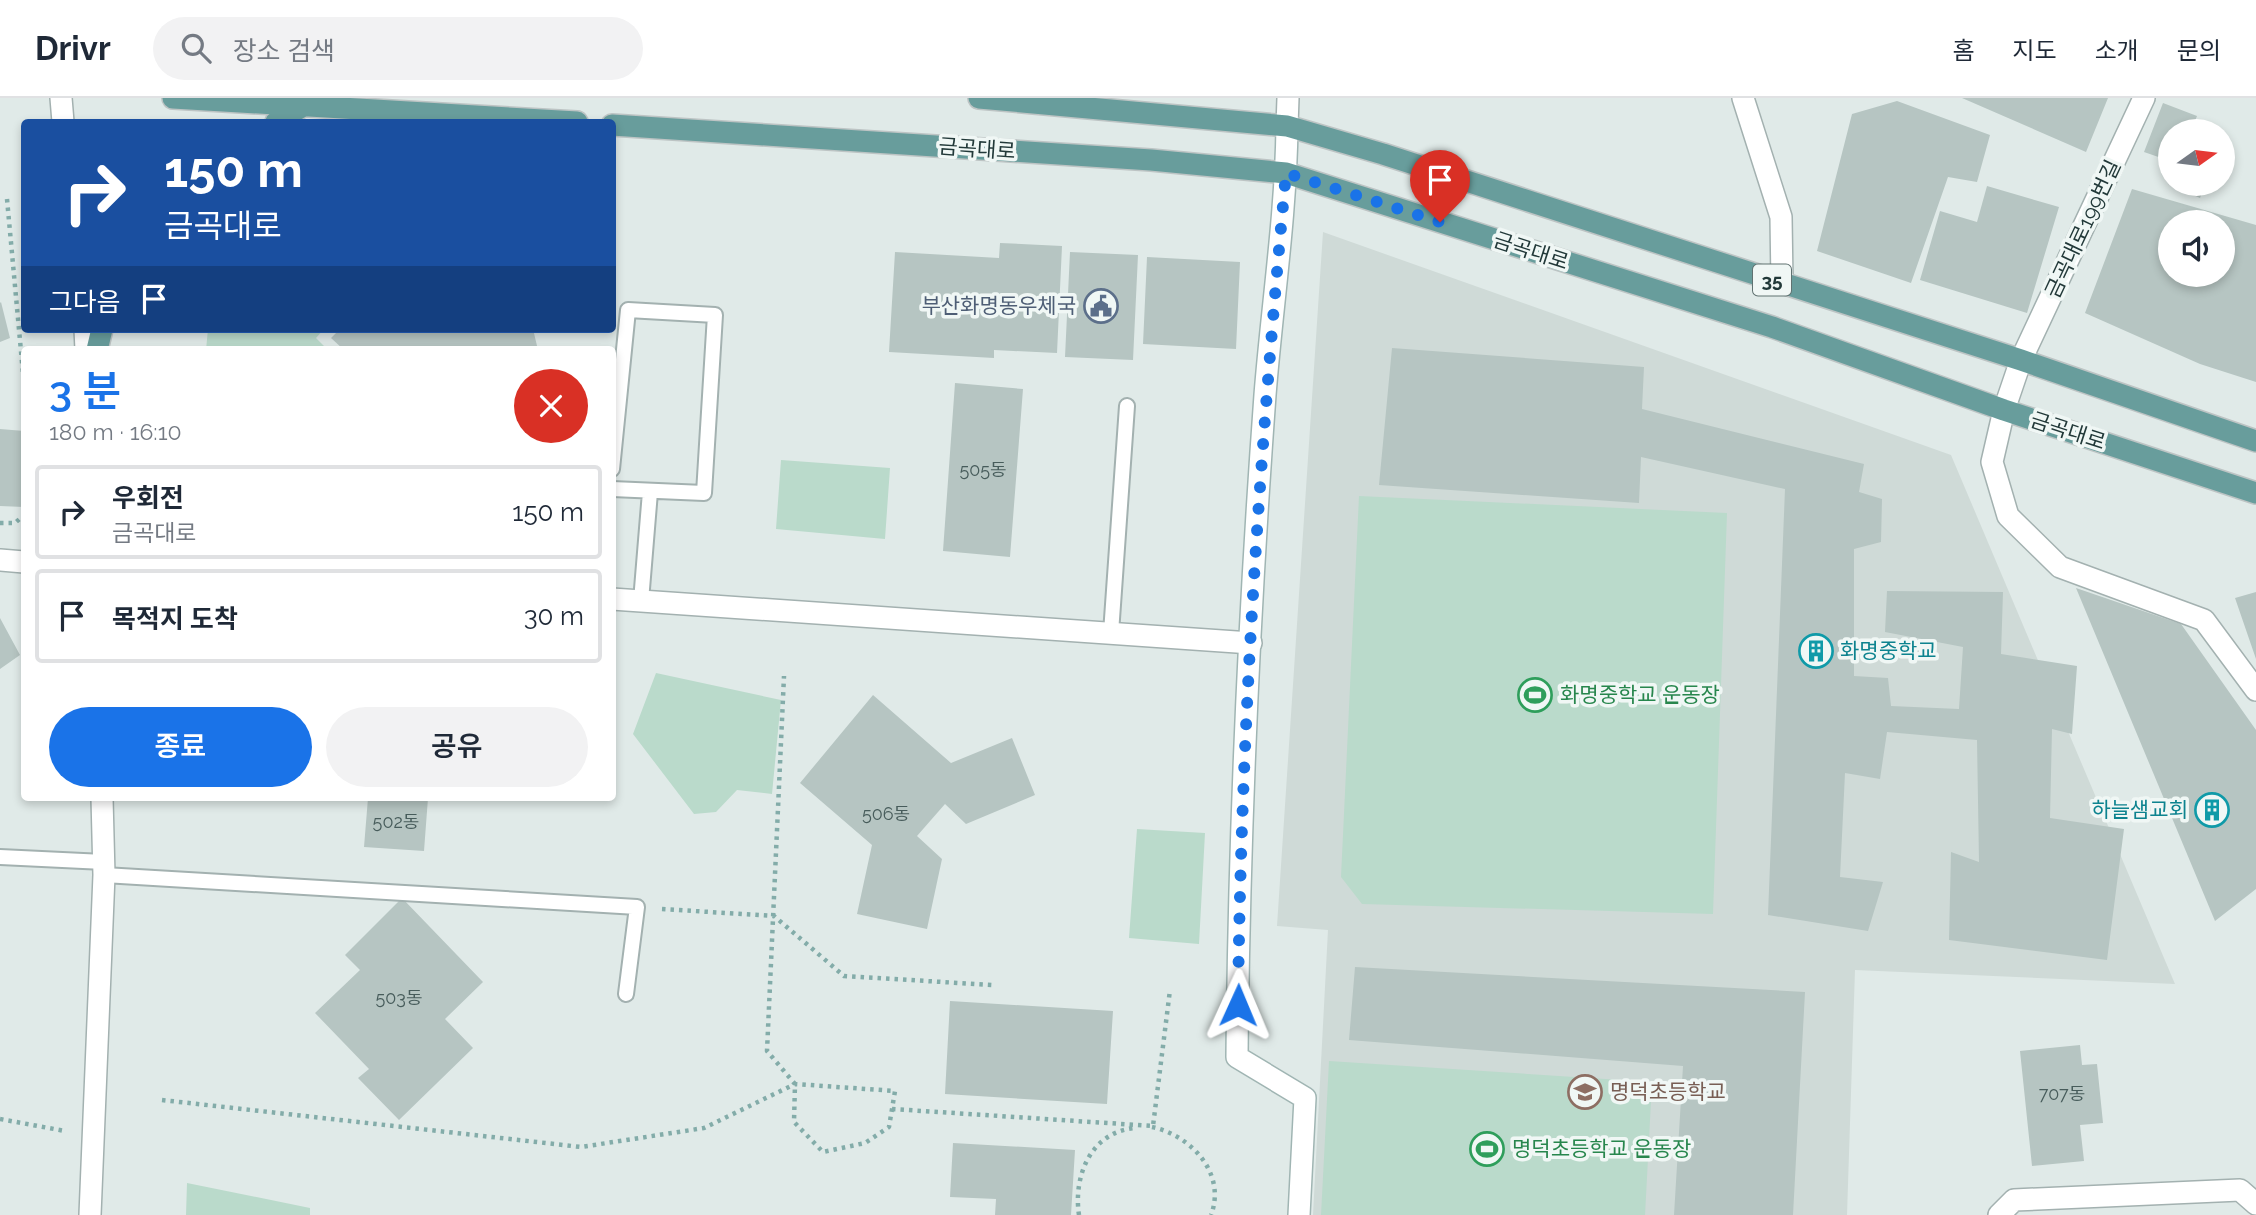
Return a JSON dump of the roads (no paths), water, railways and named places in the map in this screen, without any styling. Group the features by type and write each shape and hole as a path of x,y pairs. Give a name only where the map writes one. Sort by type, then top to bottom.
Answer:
{"main road":[{"path":"173,98 529,119"},
{"name":"35","path":"979,98 1287,126 1396,158 2021,360 2256,441"},
{"path":"281,119 305,105"},
{"name":"금곡대로","path":"616,125 1151,160 1286,173 1772,327 2004,410 2256,493"}],"street":[{"path":"61,98 64,119"},
{"path":"1289,98 1286,173 1265,395 1239,850 1237,1057 1305,1098 1299,1215"},
{"path":"1743,98 1781,217 1782,283"},
{"name":"금곡대로199번길","path":"2144,98 2021,360 2004,410 1992,462 2008,516 2060,567 2204,620 2256,690"},
{"path":"0,560 21,562"},
{"path":"616,599 1251,643"},
{"path":"90,1215 104,869 102,801"},
{"path":"1998,1215 2014,1200 2240,1190 2256,1204"}],"lane":[{"path":"616,429 628,310 715,315 704,493 616,489"},
{"path":"1111,634 1126,406"},
{"path":"641,601 650,492"},
{"path":"0,857 104,869 637,907 626,994"}],"place":[{"name":"부산화명동우체국","path":"1101,306"},
{"name":"화명중학교","path":"1816,651"},
{"name":"화명중학교 운동장","path":"1535,695"},
{"name":"하늘샘교회","path":"2212,810"},
{"name":"명덕초등학교","path":"1585,1092"},
{"name":"명덕초등학교 운동장","path":"1487,1149"}]}
